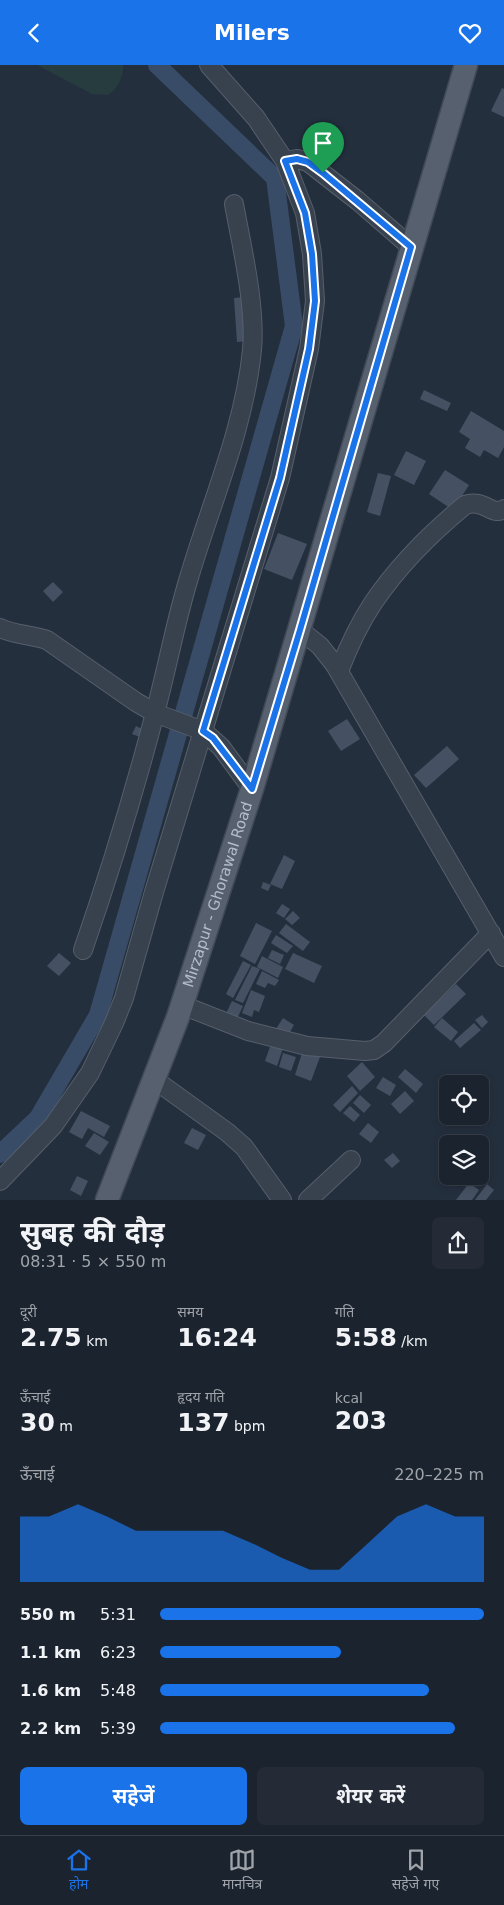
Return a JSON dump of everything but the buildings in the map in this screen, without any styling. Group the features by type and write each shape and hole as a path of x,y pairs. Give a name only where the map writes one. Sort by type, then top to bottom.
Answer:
{"main road":[{"name":"Mirzapur - Ghorawal Road","path":"107,1200 155,1080 182,1005 252,789 466,65"}],"street":[{"path":"0,1181 53,1127 90,1073 124,998 200,729 280,478 309,349 315,301 312,254 305,213 285,161 256,119 210,65"},
{"path":"285,161 297,159 308,162 358,201 411,247"},
{"path":"83,950 159,714 188,581 226,466 248,378 252,349 252,319 234,204"},
{"path":"338,671 363,618 373,602 411,556 465,505 480,503 495,511 500,512 504,509"},
{"path":"0,628 17,634 47,640 108,684 159,714 200,729 213,738 252,789"},
{"path":"300,630 329,655 504,957"},
{"path":"182,1005 248,1031 306,1046 365,1051 374,1050 410,1017 491,933"},
{"path":"155,1080 220,1127 244,1147 282,1200"},
{"path":"308,1200 351,1160"}],"green space":[{"path":"37,65 123,65 123,69 119,82 108,95 92,94"}],"waterway":[{"path":"0,1154 38,1118 98,1015 294,326 275,178 157,65"}],"route":[{"path":"297,159 308,162 323,173 411,247 252,789 213,738 203,731 280,478 309,349 315,301 312,254 305,213 285,161 297,159"}]}
